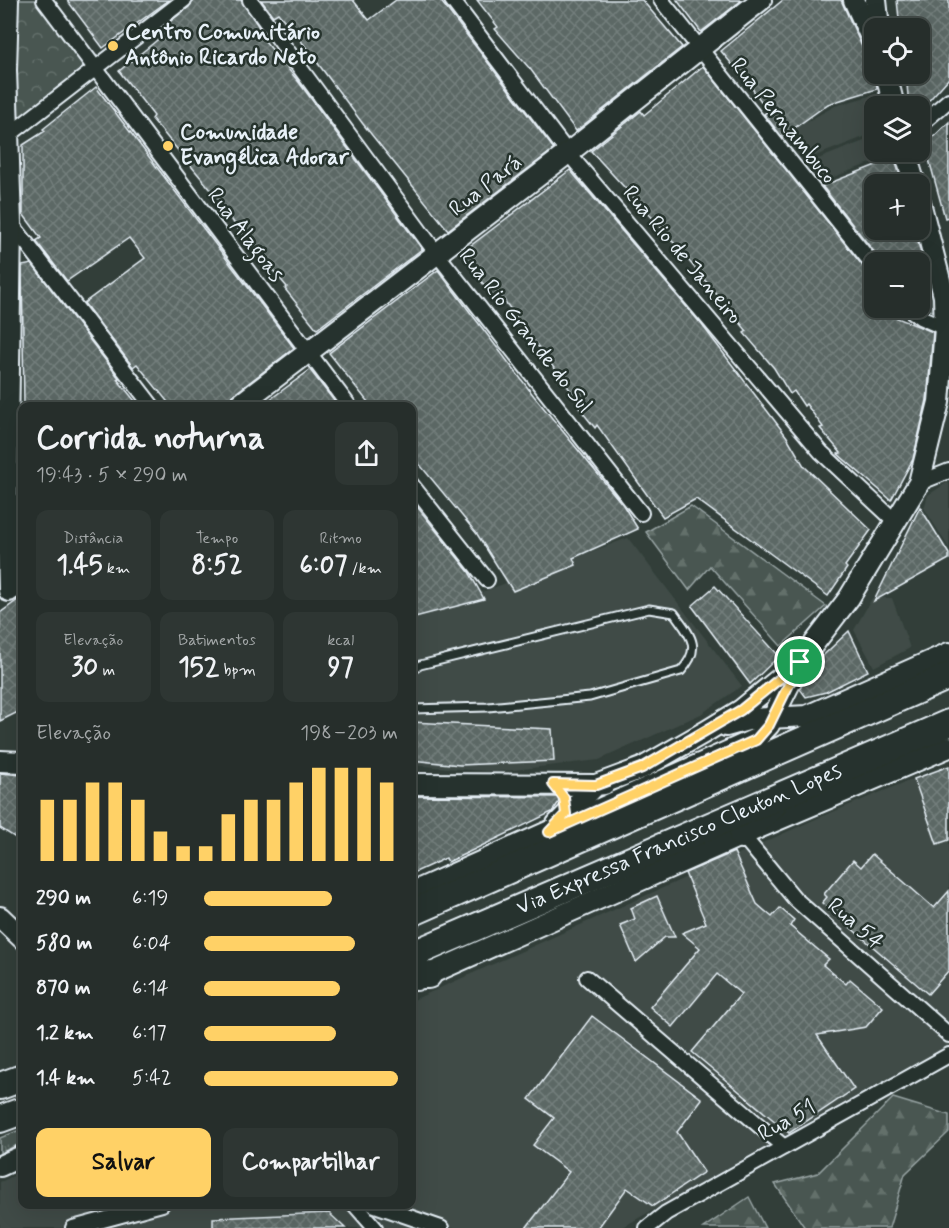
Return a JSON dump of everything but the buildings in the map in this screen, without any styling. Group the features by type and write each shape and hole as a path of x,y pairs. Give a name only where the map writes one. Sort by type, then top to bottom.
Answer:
{"highway":[{"name":"Via Expressa Francisco Cleuton Lopes","path":"416,910 949,676"},
{"name":"Via Expressa Francisco Cleuton Lopes","path":"416,953 949,723"},
{"path":"742,835 786,792"},
{"path":"416,907 447,875"},
{"path":"0,1086 18,1079"},
{"path":"0,1119 18,1112"}],"street":[{"path":"8,0 3,140 11,223 3,509 10,590"},
{"name":"Rua Alagoas","path":"44,0 346,402"},
{"path":"3,140 184,0"},
{"name":"Rua Rio Grande do Sul","path":"250,0 437,255 641,513"},
{"name":"Rua Rio de Janeiro","path":"452,0 568,153 821,452 897,523"},
{"name":"Rua Pernambuco","path":"661,0 697,48 864,254"},
{"name":"Rua Pará","path":"243,402 437,255 760,0"},
{"path":"854,0 864,22"},
{"path":"876,0 878,18"},
{"path":"930,117 949,100"},
{"path":"11,223 149,402"},
{"path":"416,890 756,740 772,718 800,662 849,598 897,523 919,483 939,402 945,328 946,295 930,238"},
{"path":"922,318 945,328"},
{"path":"919,483 949,471"},
{"path":"416,490 487,580"},
{"path":"705,732 751,719 807,716 949,653"},
{"path":"549,832 596,785 642,768 705,732 741,710 800,662"},
{"path":"417,978 949,747"},
{"path":"0,761 18,762"},
{"path":"416,784 596,785 637,781 655,785"},
{"path":"553,784 564,798 566,814"},
{"name":"Rua 54","path":"742,835 795,899 949,1035"},
{"path":"0,917 18,934"},
{"path":"587,978 784,1147"},
{"name":"Rua 51","path":"648,1228 666,1213 949,1055"},
{"path":"0,1166 18,1158"},
{"path":"73,1228 143,1209"},
{"path":"358,1209 375,1228"},
{"path":"386,1209 441,1228"}],"lane":[{"path":"416,668 648,609 674,613 690,634 694,648 691,660 681,671 590,697 488,707 416,709"}],"shaded area":[{"path":"883,92 884,96 869,96"},
{"path":"864,98 864,137 805,160 788,132 835,106"},
{"path":"864,141 864,162 873,162 823,181 813,161"},
{"path":"948,482 949,548 924,508 928,495"},
{"path":"628,538 742,686 701,714 599,760 496,772 416,765 416,616"},
{"path":"872,598 892,598 910,648 874,667 854,630"},
{"path":"949,764 949,1048 899,1072 621,1228 0,1228 0,1182 18,1174 18,1209 416,1209 416,999 818,818"}],"green space":[{"path":"8,0 44,0 96,69 7,137"},
{"path":"930,271 934,311 930,310"},
{"path":"691,506 826,606 781,646 710,566 689,590 646,532"},
{"path":"893,1098 949,1115 949,1132 905,1174 889,1228 805,1228 775,1184 818,1173"},
{"path":"18,1131 18,1145 0,1153 0,1138"},
{"path":"749,1197 765,1228 703,1228"}],"place":[{"name":"Centro Comunitário Antônio Ricardo Neto","path":"113,46"},
{"name":"Comunidade Evangélica Adorar","path":"168,146"}],"route":[{"path":"800,662 769,725 756,740 549,832 566,814 564,798 553,784 596,785 642,768 741,710 800,662"}]}
